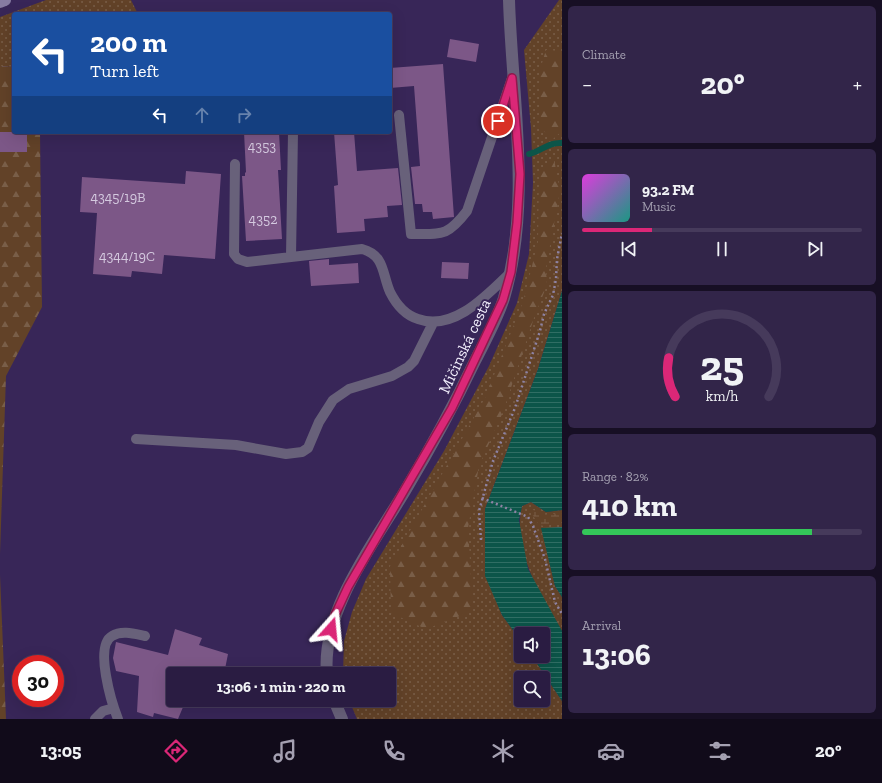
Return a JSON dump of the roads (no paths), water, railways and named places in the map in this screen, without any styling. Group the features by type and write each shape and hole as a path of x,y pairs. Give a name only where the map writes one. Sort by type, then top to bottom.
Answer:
{"street":[{"path":"0,2 5,0"},
{"name":"Mičinská cesta","path":"327,667 327,643 335,615 354,576 452,408 503,300 511,272 517,223 520,174 512,78 509,0"},
{"path":"337,707 342,719"}],"lane":[{"path":"398,115 411,234 443,234 456,226 467,211 512,78"},
{"path":"291,257 293,134"},
{"path":"235,164 234,254 238,259 247,262 362,249 371,251 378,259 396,302 413,318 432,323 457,315 474,306 511,272"},
{"path":"136,439 236,446 286,454 302,452 308,448 319,422 333,400 349,389 392,376 408,367 414,361 432,323"},
{"path":"118,719 114,708 104,662 105,644 110,636 121,632 145,636"},
{"path":"95,719 103,711 114,708"}],"waterway":[{"path":"529,154 549,145 562,143"}]}
